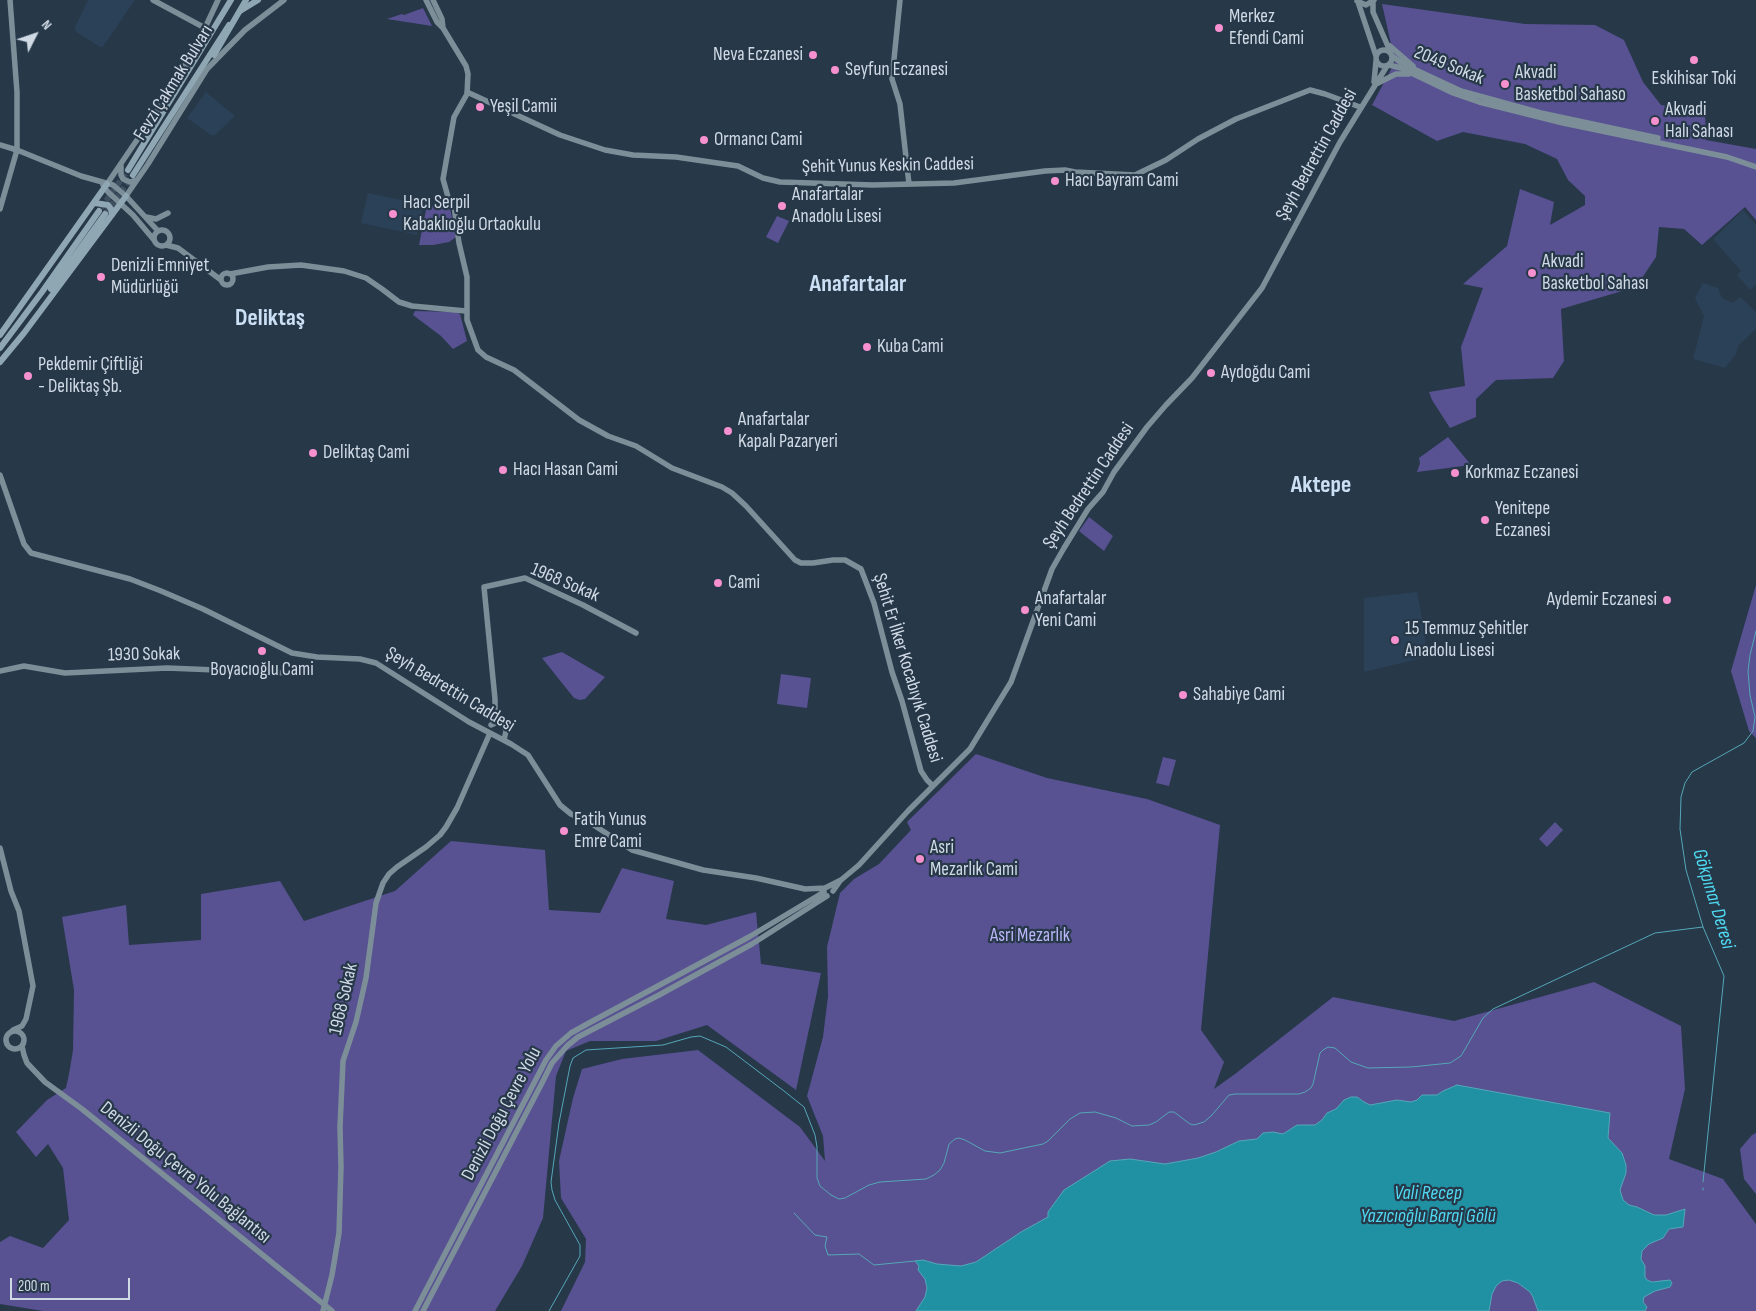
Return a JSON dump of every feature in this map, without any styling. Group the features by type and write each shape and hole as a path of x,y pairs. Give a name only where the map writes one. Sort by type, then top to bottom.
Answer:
{"main road":[{"name":"Fevzi Çakmak Bulvarı","path":"134,174 180,85 233,0"},
{"path":"180,85 223,24 232,8 233,0"},
{"path":"191,83 214,55 246,0"},
{"name":"Fevzi Çakmak Bulvarı","path":"134,174 224,31 242,10 258,0"},
{"path":"0,335 95,204 105,185"},
{"path":"0,361 24,333 126,196"},
{"path":"95,204 108,205 112,215"},
{"path":"0,348 102,212 0,361"}],"street":[{"path":"0,209 17,150 17,92 10,0"},
{"path":"153,0 205,28"},
{"path":"173,87 218,0"},
{"path":"121,164 121,175 125,181 131,182 134,174 204,74 232,42 284,0"},
{"name":"Şehit Er İlker Kocabıyık Caddesi","path":"426,0 437,22 443,28 468,70 467,92 454,117 443,179 448,197 454,206 459,243 466,274 466,310 469,327 478,350 486,357 514,370 579,420 608,436 636,446 672,468 722,487 746,506 795,560 801,563 845,560 861,569 874,603 918,760 924,776 934,786"},
{"name":"Şehit Er İlker Kocabıyık Caddesi","path":"433,0 442,20 443,28"},
{"path":"900,0 892,79 900,104 909,184"},
{"path":"1357,1 1366,5 1374,1"},
{"name":"Şeyh Bedrettin Caddesi","path":"1357,1 1376,58 1374,85"},
{"path":"1374,1 1373,12 1391,54 1392,61 1388,65 1380,65 1376,58 1381,50 1391,54"},
{"path":"1385,41 1422,74"},
{"name":"2049 Sokak","path":"1391,54 1398,61 1422,74 1461,91 1541,113 1728,155"},
{"path":"204,74 214,55"},
{"path":"105,185 173,87 198,56"},
{"name":"Şeyh Bedrettin Caddesi","path":"0,475 24,544 31,553 130,579 203,609 292,653 372,661 394,673 469,722 528,755 548,788 567,811 589,822 632,850 703,870 756,878 805,889 825,890 859,865 970,749 1011,682 1052,569 1088,509 1103,492 1114,472 1166,405 1192,378 1262,288 1296,220 1313,194 1340,142 1360,107 1388,65"},
{"name":"2049 Sokak","path":"1388,65 1416,75 1453,93 1539,118 1728,155"},
{"path":"1374,85 1396,74 1416,75"},
{"name":"Şehit Yunus Keskin Caddesi","path":"467,92 560,134 605,150 633,155 676,157 738,166 763,178 780,182 874,185 954,183 1066,170 1135,174 1166,160 1198,139 1236,119 1310,90 1360,107"},
{"path":"0,145 105,185 113,185 126,196 158,231"},
{"path":"1728,155 1756,166"},
{"path":"126,196 134,174"},
{"path":"105,185 158,245 176,248 205,267 226,285 245,271"},
{"path":"144,216 156,219 168,213"},
{"path":"154,240 154,235 158,231 164,230 170,235 176,248"},
{"path":"166,245 170,235"},
{"path":"158,252 165,248 176,248"},
{"path":"221,280 221,276 228,273 268,267 302,265 344,272 366,278 399,302 412,306 466,310"},
{"path":"205,267 228,273 232,276 232,281"},
{"name":"1968 Sokak","path":"495,712 484,587 525,578 583,604 636,633"},
{"name":"1930 Sokak","path":"0,671 24,666 65,673 167,668 290,673"},
{"path":"495,712 506,731 504,740"},
{"path":"492,724 495,712"},
{"path":"492,724 498,722 502,724"},
{"name":"1968 Sokak","path":"324,1308 339,1233 343,1061 356,1022 366,978 376,903 383,883 389,874 426,847 446,827 457,808 492,724"},
{"path":"0,848 11,891 19,911 33,986 29,1009 22,1026 24,1041 20,1048 9,1048 2,1041 6,1034 22,1026"},
{"path":"825,890 830,886 833,891 840,880"},
{"name":"Denizli Doğu Çevre Yolu","path":"415,1311 546,1060 556,1046 571,1033 749,937 825,890"},
{"name":"Denizli Doğu Çevre Yolu","path":"424,1311 542,1082 560,1053 578,1037 752,944 825,890"},
{"path":"13,1030 22,1034"},
{"name":"Denizli Doğu Çevre Yolu Bağlantısı","path":"20,1048 27,1062 45,1082 82,1109 324,1308 332,1311"}],"shaded area":[{"path":"88,0 135,0 102,48 76,32 75,27"},
{"path":"206,92 235,116 215,135 211,135 187,118"},
{"name":"Hacı Serpil Kabaklıoğlu Ortaokulu","path":"368,193 424,205 417,235 361,223"},
{"path":"1743,210 1756,225 1756,285 1750,290 1737,275 1741,271 1713,239"},
{"path":"1703,283 1718,288 1722,298 1733,303 1740,297 1756,312 1756,329 1738,346 1736,354 1725,368 1693,359 1704,316 1695,298"},
{"name":"15 Temmuz Şehitler Anadolu Lisesi","path":"1417,592 1427,657 1364,672 1364,598"}],"green space":[{"path":"1382,4 1525,24 1595,25 1624,40 1643,82 1661,105 1705,111 1706,140 1756,149 1756,220 1745,207 1702,245 1684,229 1659,227 1656,257 1636,287 1561,309 1564,361 1553,378 1496,380 1476,399 1476,417 1450,428 1429,392 1465,386 1461,347 1483,288 1463,284 1507,246 1520,189 1554,202 1550,225 1585,205 1585,196 1568,180 1557,159 1525,144 1463,132 1437,141 1372,105 1395,62"},
{"path":"423,8 432,26 387,19 404,15"},
{"path":"427,205 450,208 456,237 449,242 419,245"},
{"path":"777,216 789,221 778,243 766,237"},
{"path":"415,311 456,312 460,314 467,341 453,349 441,336 413,315"},
{"path":"1448,437 1471,465 1417,472 1420,463 1419,458"},
{"path":"1089,517 1113,536 1104,551 1079,531"},
{"path":"1756,585 1756,738 1749,731 1731,671"},
{"path":"562,652 605,677 585,699 574,698 542,658"},
{"path":"781,674 811,678 807,708 777,704"},
{"name":"Asri Mezarlık","path":"976,754 1047,778 1147,799 1220,825 1201,1030 1224,1062 1214,1089 1333,997 1454,1021 1594,982 1681,1026 1685,1089 1669,1159 1723,1179 1756,1224 1756,1311 561,1311 585,1262 586,1239 561,1198 559,1161 573,1098 582,1069 622,1059 698,1050 800,1127 825,1161 823,1136 807,1096 823,1037 828,996 827,947 840,893 854,879 879,864 911,830 907,822"},
{"path":"1163,757 1176,760 1169,786 1156,783"},
{"path":"1555,822 1563,830 1547,847 1539,839"},
{"path":"451,841 545,850 549,910 600,913 622,868 674,881 666,919 706,925 756,912 761,964 821,973 796,1090 707,1025 656,1041 590,1041 566,1051 556,1076 543,1218 522,1266 495,1311 43,1311 0,1304 0,1242 10,1236 43,1248 69,1220 63,1168 48,1144 36,1157 16,1132 47,1100 66,1088 69,1074 73,1050 74,990 62,917 126,905 129,945 201,940 201,894 280,881 304,921 395,891"},
{"path":"1756,1133 1756,1194 1744,1179 1740,1149"}],"water":[{"name":"Vali Recep Yazıcıoğlu Baraj Gölü","path":"1457,1085 1610,1113 1608,1138 1622,1153 1626,1165 1626,1173 1620,1190 1623,1200 1629,1205 1654,1215 1666,1215 1685,1209 1683,1227 1669,1229 1663,1238 1649,1244 1642,1251 1641,1259 1645,1266 1645,1277 1647,1280 1652,1282 1670,1280 1672,1283 1670,1287 1655,1291 1644,1297 1643,1302 1647,1307 1645,1311 1538,1311 1530,1292 1518,1283 1509,1280 1502,1281 1496,1286 1492,1294 1489,1311 916,1311 925,1297 927,1288 925,1279 918,1270 919,1266 915,1261 923,1260 937,1264 961,1266 976,1262 1021,1232 1048,1217 1048,1212 1064,1190 1110,1161 1130,1159 1165,1164 1198,1158 1239,1141 1257,1139 1263,1133 1283,1134 1297,1125 1315,1125 1327,1113 1336,1109 1344,1100 1351,1097 1357,1097 1370,1105 1397,1100 1411,1102 1417,1100 1422,1095 1437,1095"}],"waterway":[{"name":"Gökpınar Deresi","path":"1703,1182 1724,976 1703,927 1686,870 1680,829 1681,797 1685,783 1692,772 1744,743 1753,731 1755,717 1750,695 1748,671 1756,631"},
{"path":"549,1311 580,1256 580,1245 555,1200 551,1182 559,1123 570,1066 573,1058 586,1050 663,1045 700,1036 726,1047 804,1107 815,1135 817,1178 820,1186 839,1199 880,1182 926,1179 934,1175 944,1163 949,1144 959,1138 985,1151 1000,1153 1043,1144 1070,1119 1080,1113 1095,1112 1116,1118 1132,1126 1149,1125 1169,1112 1174,1112 1194,1125 1204,1122 1229,1095 1299,1094 1311,1088 1320,1053 1328,1047 1335,1048 1351,1062 1368,1068 1411,1067 1450,1063 1461,1056 1483,1018 1493,1009 1655,933 1703,927"},
{"path":"794,1213 815,1235 827,1237 825,1246 828,1255 859,1254 874,1265 915,1261"}],"tunnel":[{"path":"101,208 128,170"},
{"path":"105,214 133,175"}],"place":[{"name":"Merkez Efendi Cami","path":"1219,28"},
{"name":"Neva Eczanesi","path":"813,55"},
{"name":"Eskihisar Toki","path":"1694,60"},
{"name":"Seyfun Eczanesi","path":"835,70"},
{"name":"Akvadi Basketbol Sahaso","path":"1505,84"},
{"name":"Yeşil Camii","path":"480,107"},
{"name":"Akvadi Halı Sahası","path":"1655,121"},
{"name":"Ormancı Cami","path":"704,140"},
{"name":"Hacı Bayram Cami","path":"1055,181"},
{"name":"Anafartalar Anadolu Lisesi","path":"782,206"},
{"name":"Hacı Serpil Kabaklıoğlu Ortaokulu","path":"393,214"},
{"name":"Akvadi Basketbol Sahası","path":"1532,273"},
{"name":"Denizli Emniyet Müdürlüğü","path":"101,277"},
{"name":"Kuba Cami","path":"867,347"},
{"name":"Aydoğdu Cami","path":"1211,373"},
{"name":"Pekdemir Çiftliği - Deliktaş Şb.","path":"28,376"},
{"name":"Anafartalar Kapalı Pazaryeri","path":"728,431"},
{"name":"Deliktaş Cami","path":"313,453"},
{"name":"Hacı Hasan Cami","path":"503,470"},
{"name":"Korkmaz Eczanesi","path":"1455,473"},
{"name":"Yenitepe Eczanesi","path":"1485,520"},
{"name":"Cami","path":"718,583"},
{"name":"Aydemir Eczanesi","path":"1667,600"},
{"name":"Anafartalar Yeni Cami","path":"1025,610"},
{"name":"15 Temmuz Şehitler Anadolu Lisesi","path":"1395,640"},
{"name":"Boyacıoğlu Cami","path":"262,651"},
{"name":"Sahabiye Cami","path":"1183,695"},
{"name":"Fatih Yunus Emre Cami","path":"564,831"},
{"name":"Asri Mezarlık Cami","path":"920,859"}],"district":[{"name":"Anafartalar","path":"858,285"},
{"name":"Deliktaş","path":"270,319"},
{"name":"Aktepe","path":"1321,486"}]}
